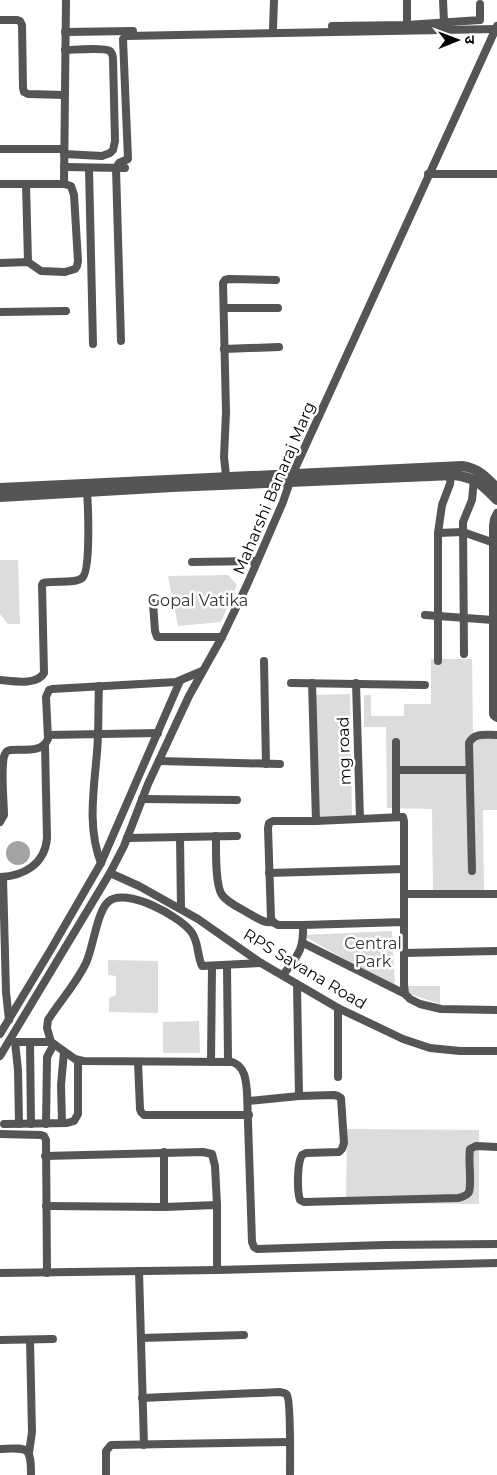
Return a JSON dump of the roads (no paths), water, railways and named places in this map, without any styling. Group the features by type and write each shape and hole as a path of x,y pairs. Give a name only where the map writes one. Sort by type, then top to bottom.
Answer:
{"street":[{"path":"64,184 66,0"},
{"path":"273,28 274,0"},
{"path":"407,0 407,25"},
{"path":"443,0 444,22"},
{"path":"65,32 407,25 480,20 480,4"},
{"path":"0,20 17,20 22,25 24,92 28,94 64,95"},
{"path":"120,341 116,168 118,163 128,159 123,39 126,36 496,27"},
{"name":"Maharshi Banaraj Marg","path":"0,1056 110,873 159,761 202,671 222,637 257,561 292,478 428,174 496,27"},
{"path":"0,149 106,155 113,150 115,141 112,54 110,51 102,50 65,50"},
{"path":"64,167 125,168"},
{"path":"89,168 93,344"},
{"path":"428,174 497,174"},
{"path":"0,184 64,184 71,186 74,195 77,266 70,271 48,272 41,271 28,262 0,263"},
{"path":"26,184 28,262"},
{"path":"226,476 224,457 226,412 225,308 222,288 225,280 276,280"},
{"path":"225,308 278,308"},
{"path":"0,312 66,311"},
{"path":"224,349 279,347"},
{"path":"0,497 462,466 470,467 482,473 497,488"},
{"path":"438,661 438,533 442,505 450,484 450,475"},
{"path":"0,488 226,476 292,478 450,475 474,479 497,500"},
{"path":"464,654 463,532 464,522 472,500 474,479"},
{"path":"0,680 31,681 38,679 44,673 42,585 51,581 79,580 84,576 87,568 88,548 87,492"},
{"path":"497,512 494,519 493,620 493,714 497,718"},
{"path":"438,533 463,532 495,544"},
{"path":"192,562 257,561"},
{"path":"153,603 157,637 222,637"},
{"path":"425,615 493,620"},
{"path":"264,661 266,764"},
{"path":"0,822 4,815 4,750 39,748 44,745 48,739 46,696 49,690 180,681 202,671"},
{"path":"0,1034 101,863 180,681"},
{"path":"312,682 316,821"},
{"path":"290,683 425,685"},
{"name":"mg road","path":"356,683 360,819"},
{"path":"99,686 93,826 96,851 101,863"},
{"path":"48,735 158,733"},
{"path":"472,871 470,740 475,736 497,735"},
{"path":"396,742 396,817"},
{"path":"8,1020 3,992 2,877 12,876 33,867 41,859 45,850 47,838 44,745"},
{"path":"159,761 280,764"},
{"path":"396,770 469,770"},
{"path":"142,799 237,800"},
{"path":"273,922 271,919 269,873 269,822 403,817 404,985 406,994"},
{"path":"216,836 218,880 221,893 230,902 258,919 278,925 303,926 404,922"},
{"path":"126,838 237,836"},
{"path":"180,837 181,909"},
{"path":"269,873 404,869"},
{"name":"RPS Savana Road","path":"110,873 198,919 261,963 338,1008 403,1040 430,1048 460,1051 497,1051"},
{"path":"404,894 497,894"},
{"path":"261,963 202,966 196,940 184,923 163,910 139,901 128,898 111,900 104,907 86,962 48,1020 46,1028 53,1043 78,1060 138,1062 228,1061 240,1066 246,1079 248,1101 252,1242 256,1249 497,1244"},
{"path":"282,975 303,944 303,926"},
{"path":"303,944 406,994 410,999 420,1004 441,1009 497,1010"},
{"path":"404,953 497,951"},
{"path":"227,965 228,1061"},
{"path":"211,1062 212,966"},
{"path":"297,984 300,1096"},
{"path":"338,1008 338,1077"},
{"path":"19,1124 18,1070 15,1042 53,1043"},
{"path":"30,1042 31,1124"},
{"path":"46,1124 47,1057 53,1043"},
{"path":"62,1124 61,1078 64,1052"},
{"path":"4,1124 62,1124 74,1121 78,1114 78,1060"},
{"path":"138,1062 140,1109 144,1115 249,1114"},
{"path":"248,1101 300,1096 334,1095 341,1098 343,1147 338,1152 306,1153 302,1155 299,1163 299,1192 300,1200 304,1202 464,1197 469,1192 470,1149 476,1146 497,1147"},
{"path":"0,1134 41,1135 46,1140 46,1273"},
{"path":"46,1156 164,1152 203,1152 212,1154 215,1166 217,1205 217,1270"},
{"path":"164,1152 164,1207"},
{"path":"46,1206 164,1207 217,1205"},
{"path":"0,1273 497,1263"},
{"path":"139,1271 144,1444"},
{"path":"141,1338 244,1335"},
{"path":"0,1340 53,1339"},
{"path":"29,1453 32,1432 30,1340"},
{"path":"142,1398 285,1393 288,1395 290,1407 290,1475"},
{"path":"106,1475 106,1457 108,1447 111,1445 290,1442"},
{"path":"0,1449 26,1449 31,1459 31,1475"}],"park label":[{"name":"Gopal Vatika","path":"198,600"},
{"name":"Central Park","path":"373,952"}]}
